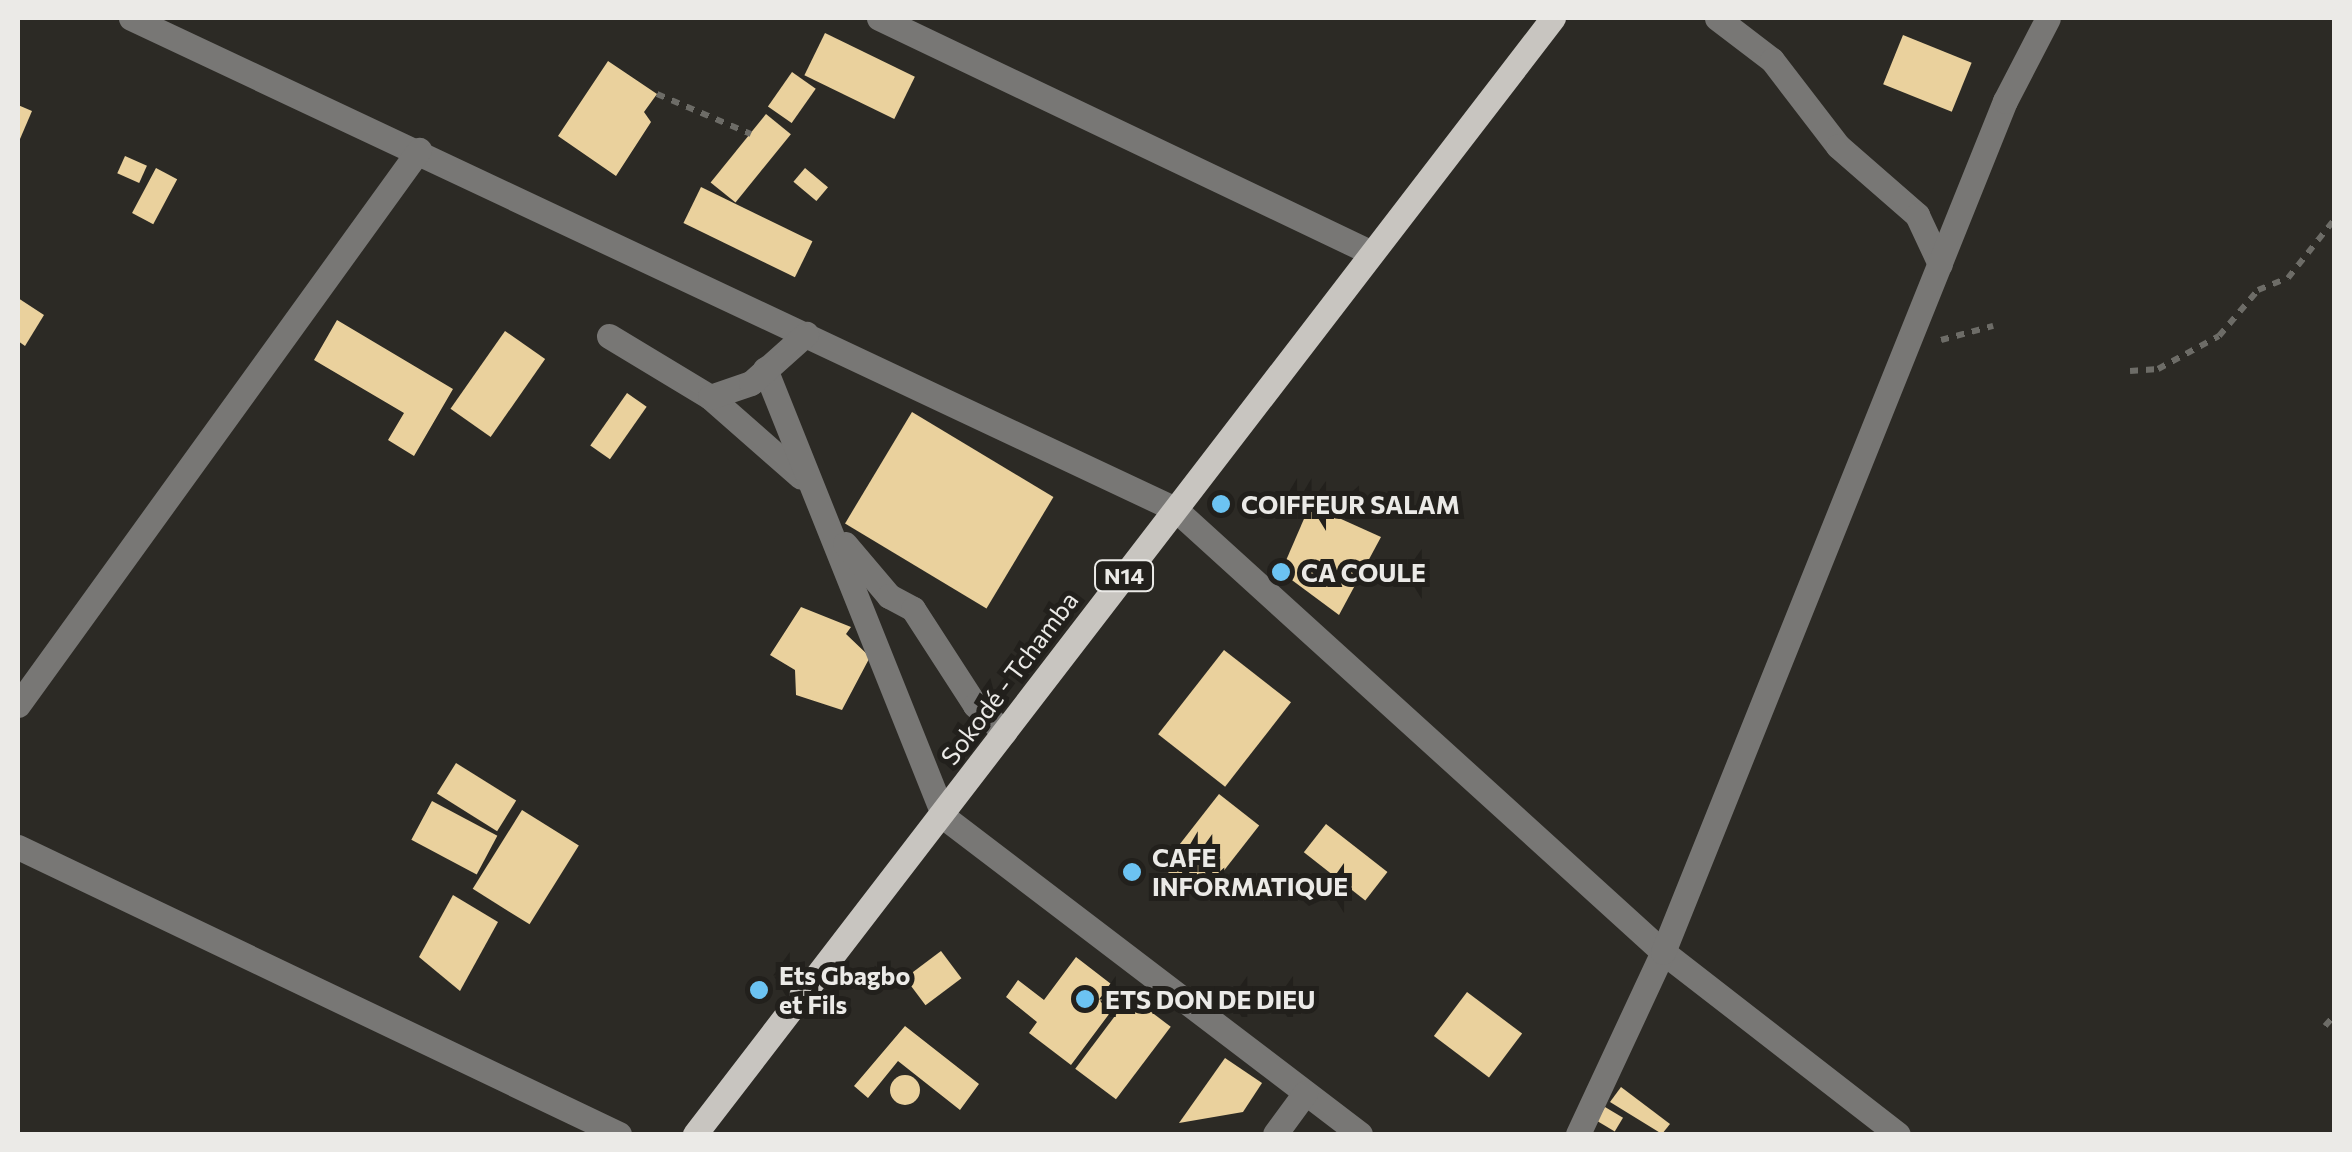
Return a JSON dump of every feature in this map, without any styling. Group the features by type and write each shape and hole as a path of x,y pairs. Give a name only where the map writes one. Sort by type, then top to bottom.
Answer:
{"main road":[{"name":"Sokodé - Tchamba","path":"695,1134 944,817 1004,732 1553,18"}],"street":[{"path":"131,18 420,150 1175,508 1663,952 1898,1134"},
{"path":"879,18 1372,253"},
{"path":"1717,18 1772,60 1838,146 1918,215 1940,264"},
{"path":"1578,1134 1663,952 1940,264 2048,18"},
{"path":"18,705 420,150"},
{"path":"710,397 766,369 806,334"},
{"path":"609,336 710,397 805,481 850,551 888,596 914,609 975,705 1004,732"},
{"path":"766,369 805,481 944,817 1360,1134"},
{"path":"18,847 620,1134"},
{"path":"1275,1134 1305,1093"}],"path":[{"path":"656,94 752,134"},
{"path":"2130,371 2158,369 2219,336 2258,290 2288,278 2334,220"},
{"path":"1906,348 1993,326"},
{"path":"2326,1026 2334,1016"}],"building":[{"path":"825,33 915,77 894,119 804,75"},
{"path":"1903,35 1972,63 1952,112 1883,84"},
{"path":"608,61 657,94 644,112 651,122 616,176 558,136"},
{"path":"792,72 816,89 792,123 768,106"},
{"path":"18,105 32,111 20,139 18,138"},
{"path":"766,114 791,134 735,203 711,182"},
{"path":"125,156 147,166 139,183 117,173"},
{"path":"156,168 177,179 153,224 132,213"},
{"path":"805,168 828,187 816,201 793,182"},
{"path":"701,187 812,241 795,277 683,223"},
{"path":"18,298 44,315 25,346 18,341"},
{"path":"337,320 453,389 414,456 388,440 404,413 314,360"},
{"path":"505,331 545,359 491,437 451,409"},
{"path":"627,393 647,407 610,459 590,445"},
{"path":"912,412 1053,497 986,608 845,523"},
{"path":"1310,505 1381,537 1339,615 1281,572"},
{"path":"801,607 851,627 846,634 870,657 842,710 796,695 795,670 770,655"},
{"path":"1224,650 1291,702 1225,787 1158,734"},
{"path":"456,763 516,801 497,831 437,794"},
{"path":"1219,794 1259,825 1202,899 1162,867"},
{"path":"432,801 497,836 477,875 411,840"},
{"path":"522,810 579,846 530,924 473,889"},
{"path":"1326,824 1387,872 1365,900 1304,852"},
{"path":"453,895 498,922 460,991 419,957"},
{"path":"941,951 961,978 926,1005 905,978"},
{"path":"1076,957 1124,994 1071,1065 1029,1033 1037,1022 1006,997 1018,980 1044,1000"},
{"path":"1467,992 1522,1034 1489,1077 1434,1036"},
{"path":"1130,996 1171,1027 1116,1099 1075,1069"},
{"path":"905,1026 979,1084 960,1110 898,1061 868,1098 854,1086"},
{"path":"1225,1058 1262,1083 1243,1112 1179,1123"},
{"path":"905,1075 916,1079 920,1090 916,1101 905,1105 894,1101 890,1090 894,1079"},
{"path":"1621,1087 1670,1124 1662,1134 1610,1102"},
{"path":"1605,1107 1623,1118 1615,1132 1597,1121"}],"place":[{"name":"COIFFEUR SALAM","path":"1221,504"},
{"name":"CA COULE","path":"1281,572"},
{"name":"CAFE INFORMATIQUE","path":"1132,872"},
{"name":"Ets Gbagbo et Fils","path":"759,990"},
{"name":"ETS DON DE DIEU","path":"1085,999"}]}
